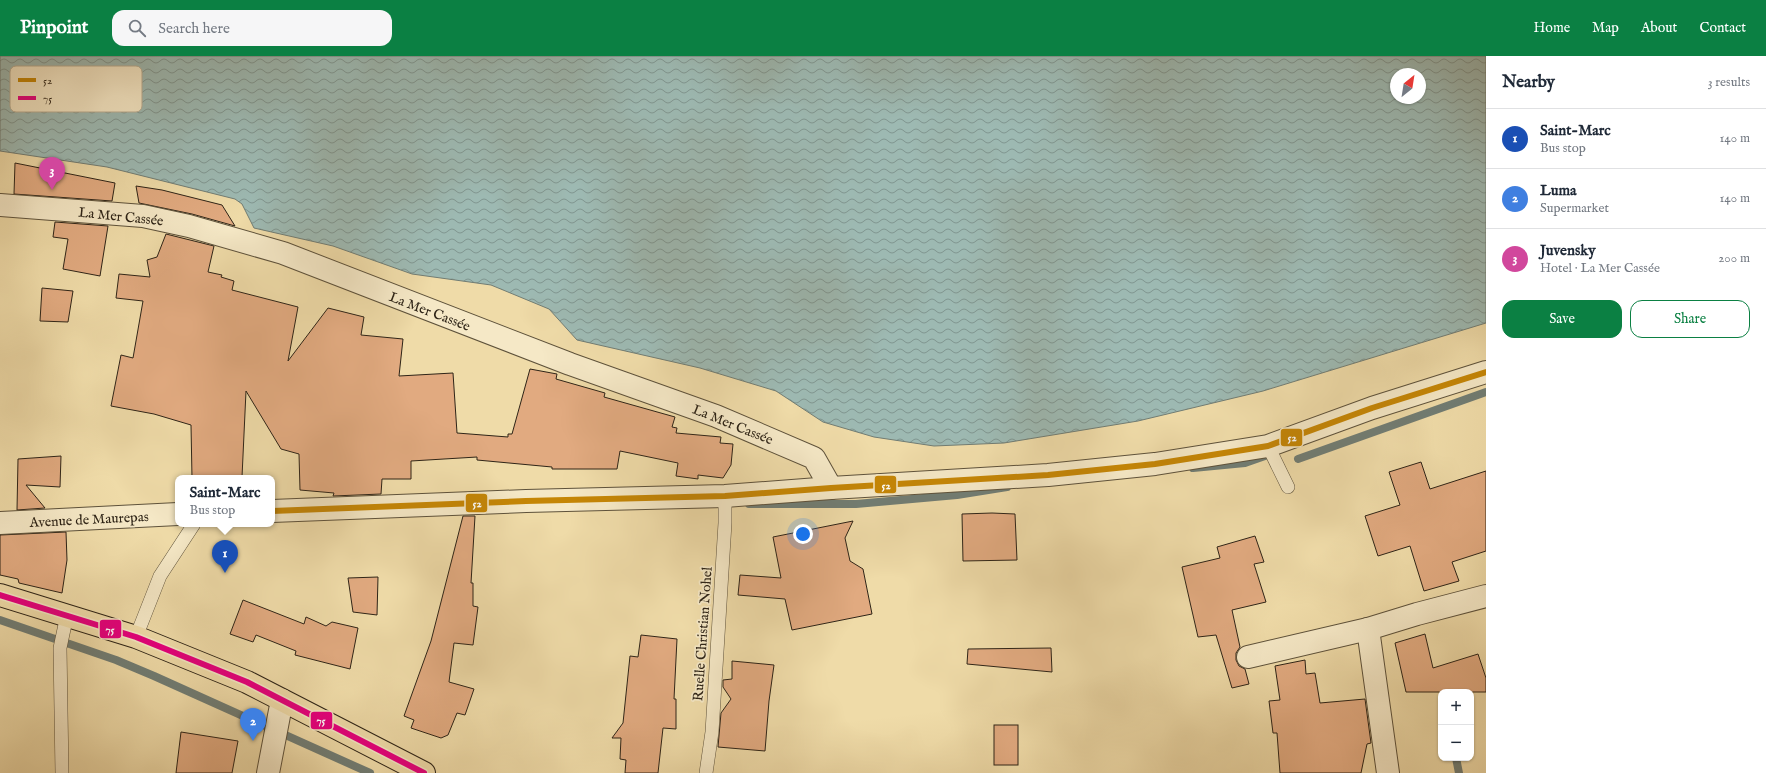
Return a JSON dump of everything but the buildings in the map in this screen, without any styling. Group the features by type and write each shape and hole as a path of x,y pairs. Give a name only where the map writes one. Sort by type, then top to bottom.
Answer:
{"main road":[{"path":"0,595 65,621 136,637 247,682 281,709 424,773"}],"street":[{"name":"La Mer Cassée","path":"0,205 143,216 189,226 282,253 570,364 716,416 814,458 831,488"},
{"path":"275,511 526,501 725,496 1048,475 1155,464 1268,446 1372,408 1486,372"},
{"name":"Avenue de Maurepas","path":"0,523 175,514"},
{"path":"1248,657 1368,629 1417,614 1486,596"},
{"path":"1368,629 1388,773"},
{"path":"268,773 281,709"}],"lane":[{"path":"1268,446 1288,487"},
{"name":"Ruelle Christian Nohel","path":"706,773 712,732 725,523 725,496"},
{"path":"136,637 160,576 192,527"},
{"path":"62,773 60,648 65,621"}],"water":[{"path":"0,56 1486,56 1486,323 1263,391 1138,421 1004,443 934,446 874,437 823,422 776,391 700,368 577,340 549,309 491,285 412,274 333,246 254,228 242,204 235,199 107,167 0,151"}],"waterway":[{"path":"1298,459 1486,392"},
{"path":"1193,468 1245,463 1265,456"},
{"path":"749,504 856,504 957,495 1007,487"},
{"path":"0,620 116,660 370,773"},
{"path":"1457,761 1459,773"}],"transit line":[{"name":"52","path":"275,511 526,501 725,496 1048,475 1155,464 1268,446 1372,408 1486,372"},
{"name":"75","path":"0,595 136,637 247,682 424,773"}],"place":[{"name":"Juvensky","path":"52,190"},
{"name":"Saint-Marc","path":"225,573"},
{"name":"Luma","path":"253,741"}]}
